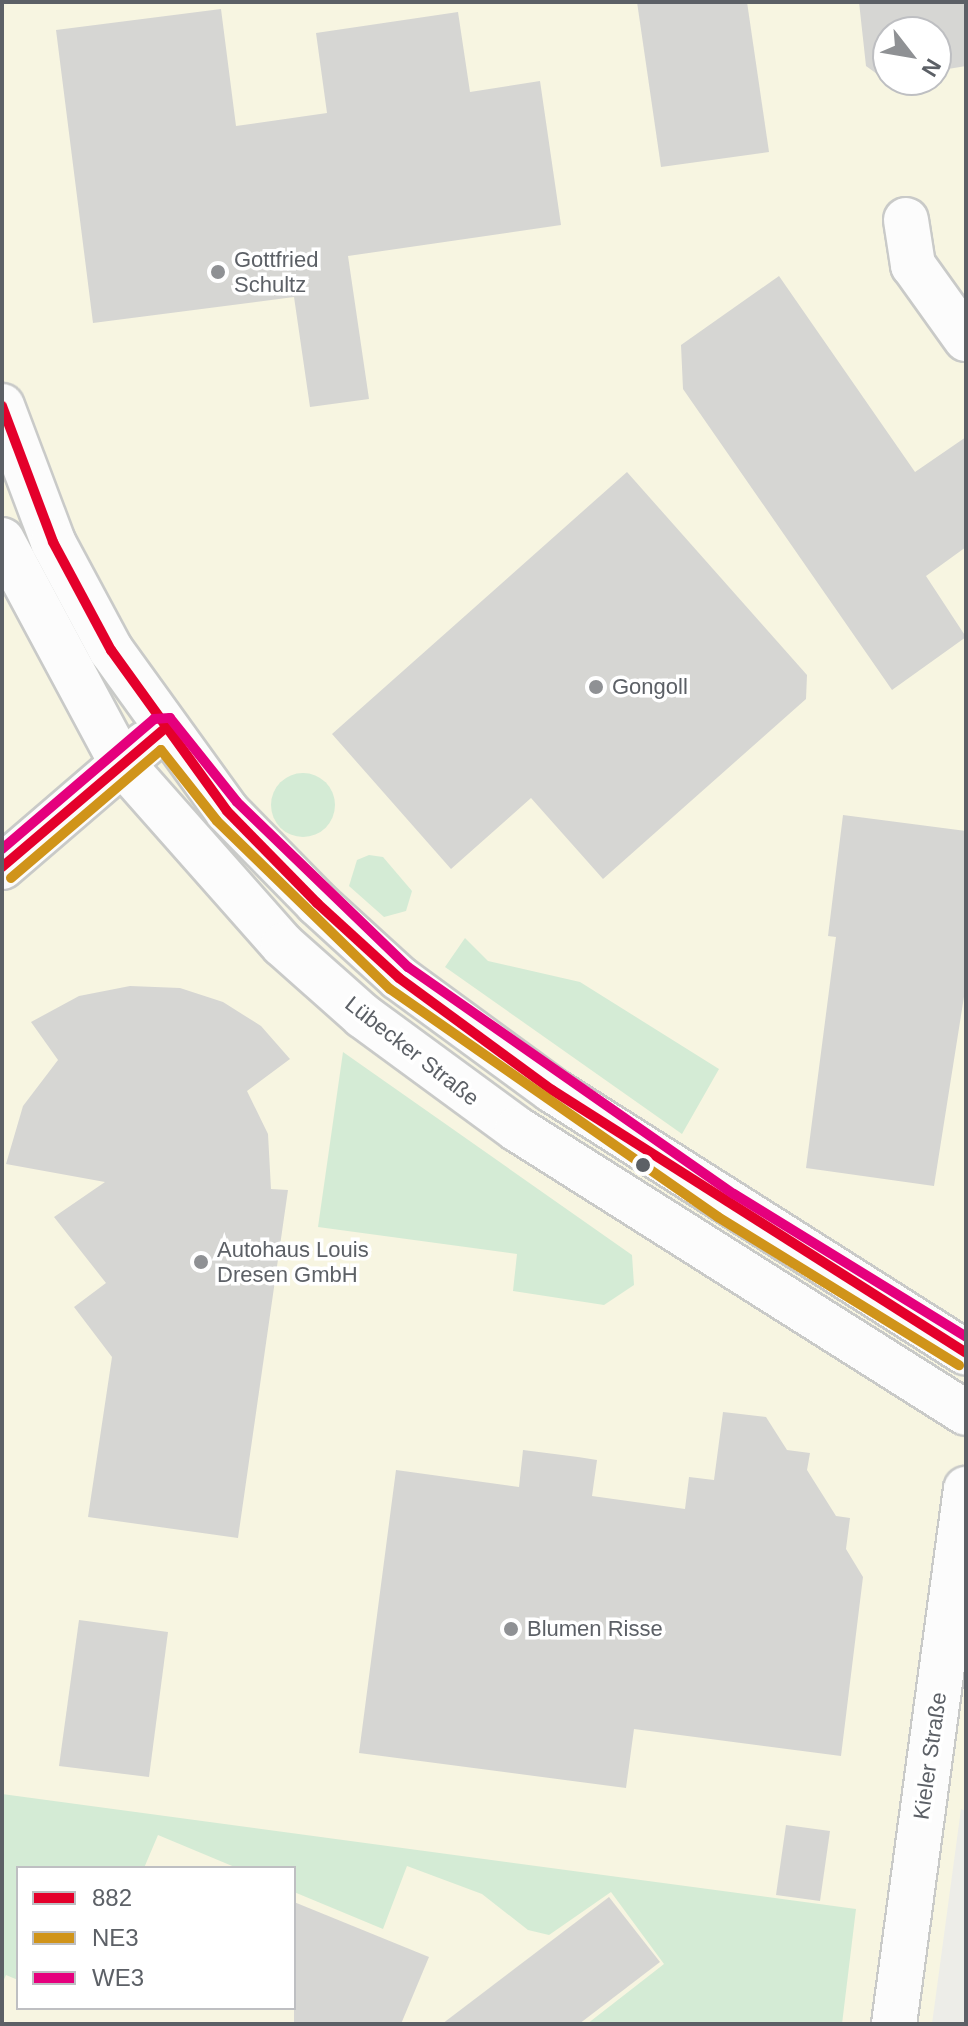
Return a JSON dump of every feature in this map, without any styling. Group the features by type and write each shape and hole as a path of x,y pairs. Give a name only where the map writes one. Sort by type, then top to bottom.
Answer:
{"street":[{"path":"906,220 913,265 966,339"},
{"path":"2,406 53,542 163,730 227,811 399,978 714,1198 966,1353"},
{"name":"Lübecker Straße","path":"2,540 121,762 283,945 443,1078 966,1413"},
{"path":"2,867 121,762 163,730"},
{"name":"Kieler Straße","path":"894,2024 966,1489"}],"shaded area":[{"path":"2,2 966,2 966,1811 961,1809 932,2024 2,2024"}],"green space":[{"path":"303,773 321,779 329,787 335,805 329,823 321,831 303,837 285,831 277,823 271,805 277,787 285,779"},
{"path":"369,855 383,857 412,891 406,911 384,917 349,886 357,860"},
{"path":"465,938 488,961 580,982 719,1069 682,1134 445,967"},
{"path":"343,1052 632,1255 634,1285 604,1305 513,1291 517,1254 318,1227"},
{"path":"2,1794 856,1909 842,2024 587,2024 664,1964 611,1892 549,1935 528,1930 482,1894 407,1866 383,1929 296,1893 296,1866 232,1866 158,1835 145,1866 16,1866 16,1979 6,1975 2,1984"}],"building":[{"path":"637,2 747,2 769,152 661,167"},
{"path":"859,2 966,2 966,66 952,68 952,16 872,16 872,70 866,66"},
{"name":"Gottfried Schultz","path":"221,9 236,126 327,113 316,33 458,12 470,92 540,81 561,225 348,256 369,399 310,407 294,297 93,323 56,30"},
{"path":"779,276 915,472 966,437 966,547 926,576 966,637 892,690 683,389 681,345"},
{"name":"Gongoll","path":"627,472 807,675 806,699 603,879 531,798 451,869 332,734"},
{"path":"843,815 966,831 966,984 934,1186 806,1168 836,937 828,936"},
{"name":"Autohaus Louis Dresen GmbH","path":"130,986 180,988 223,1002 261,1026 290,1059 247,1091 268,1134 271,1189 288,1190 238,1538 88,1517 112,1357 74,1307 106,1283 54,1217 105,1182 6,1164 23,1106 58,1060 31,1022 79,996"},
{"path":"723,1412 766,1417 787,1450 810,1453 807,1470 836,1516 850,1518 846,1549 863,1577 841,1756 634,1729 626,1788 359,1753 396,1470 519,1487 523,1450 578,1457 597,1460 592,1496 685,1509 689,1477 714,1480"},
{"path":"79,1620 168,1632 149,1777 59,1766"},
{"path":"786,1825 830,1831 820,1901 776,1895"},
{"path":"609,1897 660,1962 579,2024 442,2024"},
{"path":"296,1903 429,1957 401,2024 294,2024"}],"transit line":[{"name":"882","path":"2,406 53,542 111,650 227,811 317,903 399,978 552,1090 966,1353"},
{"name":"WE3","path":"2,849 154,719 170,718 237,802 408,967 734,1194 966,1337"},
{"name":"882","path":"2,867 163,730"},
{"name":"NE3","path":"11,878 161,750 217,821 390,989 718,1217 959,1365"}],"place":[{"name":"Gottfried Schultz","path":"218,272"},
{"name":"Gongoll","path":"596,687"},
{"name":"Autohaus Louis Dresen GmbH","path":"201,1262"},
{"name":"Blumen Risse","path":"511,1629"}]}
